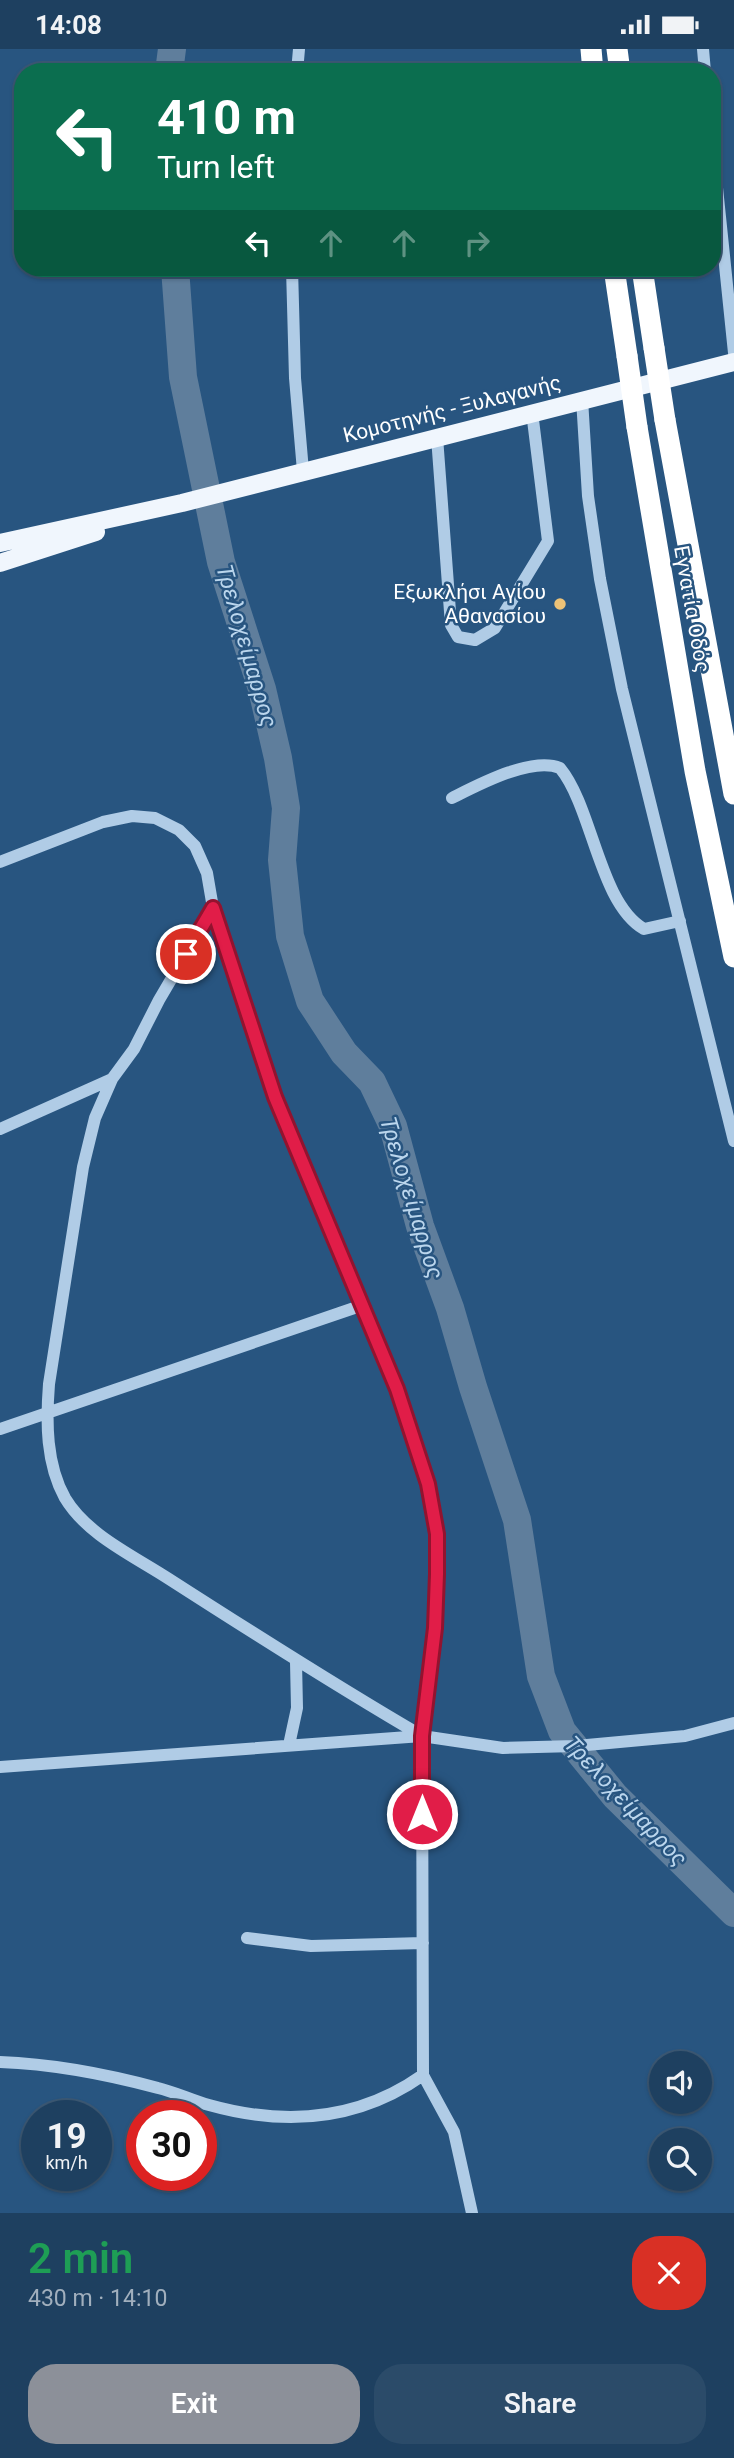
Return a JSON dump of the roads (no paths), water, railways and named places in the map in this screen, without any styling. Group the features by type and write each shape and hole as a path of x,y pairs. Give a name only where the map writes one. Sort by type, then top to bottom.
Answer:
{"highway":[{"name":"Εγνατία Οδός","path":"615,277 695,771 734,957"},
{"name":"Εγνατία Οδός","path":"643,277 666,420 734,794"}],"main road":[{"name":"Κομοτηνής - Ξυλαγανής","path":"0,543 182,502 734,362"},
{"name":"Κομοτηνής - Ξυλαγανής","path":"0,563 182,502"}],"street":[{"path":"721,227 734,353"},
{"path":"292,277 295,378 303,471"},
{"path":"582,399 588,496 600,579 622,689 734,1141"},
{"path":"437,437 452,625 458,637 475,640 495,628 548,541 532,412"},
{"path":"452,798 482,783 545,763 560,768 580,806 626,914 644,929 680,921"},
{"path":"0,862 103,822 132,816 155,818 178,830 195,846 207,873 213,908 275,1097 397,1389 428,1484 437,1534 435,1628 422,1736 423,2075 454,2132 472,2213"},
{"path":"213,908 159,1000 134,1049 112,1079 96,1118 83,1167 47,1411 50,1450 56,1479 66,1499 83,1520 296,1662 422,1736"},
{"path":"0,1129 112,1079"},
{"path":"0,1429 363,1305"},
{"path":"289,1745 297,1708 296,1662"},
{"path":"0,1767 422,1736 503,1748 564,1746 685,1736 734,1723"},
{"path":"247,1938 311,1945 423,1943"},
{"path":"0,2062 88,2071 161,2089 209,2105 288,2119 322,2117 369,2103 400,2091 423,2075"}],"waterway":[{"name":"Τρελοχείμαρρος","path":"170,63 172,49"},
{"name":"Τρελοχείμαρρος","path":"176,277 183,377 221,562 262,689 278,758 286,808 282,860 290,936 310,1001 344,1053 372,1082 393,1126 420,1226 450,1308 517,1520 541,1676 562,1731 615,1796 734,1913"}],"place":[{"name":"Εξωκλήσι Αγίου Αθανασίου","path":"560,604"}]}
